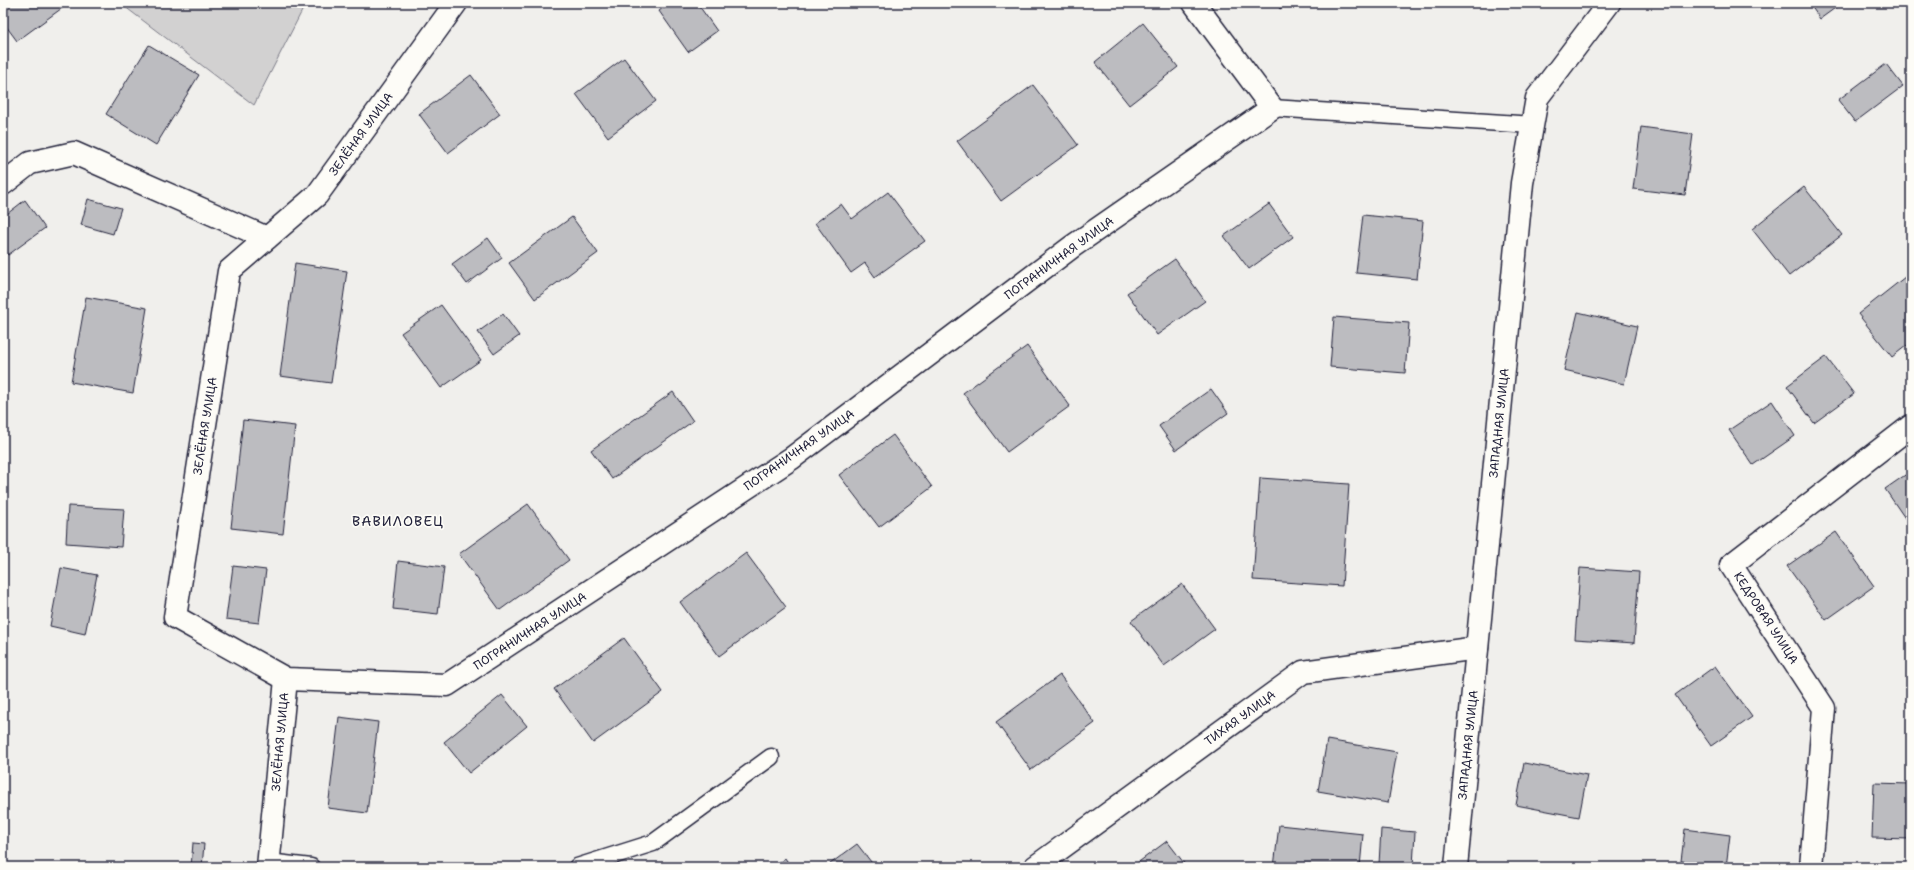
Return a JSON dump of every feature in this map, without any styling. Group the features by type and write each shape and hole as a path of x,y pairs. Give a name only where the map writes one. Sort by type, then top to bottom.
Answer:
{"street":[{"name":"ЗЕЛЁНАЯ УЛИЦА","path":"268,864 286,679 175,617 229,270 317,195 456,3"},
{"path":"1194,3 1272,108"},
{"name":"ЗАПАДНАЯ УЛИЦА","path":"1456,867 1522,183 1537,98 1609,3"},
{"name":"ПОГРАНИЧНАЯ УЛИЦА","path":"286,679 447,685 792,458 1073,246 1272,108"},
{"path":"3,184 30,163 74,153 267,238"},
{"name":"КЕДРОВАЯ УЛИЦА","path":"1811,867 1824,708 1731,565 1911,426"},
{"name":"ТИХАЯ УЛИЦА","path":"1035,867 1304,672 1478,648"}],"lane":[{"path":"1272,108 1533,125"},
{"path":"577,867 653,843 771,757"},
{"path":"268,864 311,867"}],"shaded area":[{"path":"120,3 306,3 254,105"}],"building":[{"path":"3,3 69,3 17,41 3,22"},
{"path":"670,3 697,3 717,31 688,52 659,11"},
{"path":"1276,3 1288,3 1280,9"},
{"path":"1809,3 1842,3 1820,19"},
{"path":"1143,23 1178,67 1129,105 1095,62"},
{"path":"149,45 199,75 156,145 106,114"},
{"path":"624,58 656,101 608,137 576,94"},
{"path":"1886,64 1903,86 1855,122 1838,100"},
{"path":"471,75 500,114 448,153 419,114"},
{"path":"1033,85 1078,145 1001,201 957,141"},
{"path":"1641,127 1693,134 1685,195 1633,189"},
{"path":"1804,187 1842,235 1789,276 1752,229"},
{"path":"888,192 925,241 875,277 865,263 851,273 815,223 841,204 852,219"},
{"path":"88,199 121,208 113,234 81,225"},
{"path":"25,200 45,228 8,255 3,248 3,217"},
{"path":"1269,204 1293,237 1249,269 1224,236"},
{"path":"1363,215 1423,221 1417,279 1356,273"},
{"path":"572,217 598,253 535,299 509,263"},
{"path":"488,238 502,258 467,284 452,264"},
{"path":"1175,259 1205,301 1157,335 1127,293"},
{"path":"295,263 347,271 331,383 280,376"},
{"path":"1910,273 1911,342 1892,357 1858,314"},
{"path":"86,297 147,308 133,393 71,382"},
{"path":"441,305 481,360 441,388 401,333"},
{"path":"1578,312 1637,326 1624,384 1564,370"},
{"path":"503,314 519,336 494,354 478,332"},
{"path":"1334,317 1409,323 1405,373 1330,367"},
{"path":"1027,346 1070,406 1007,452 963,393"},
{"path":"1826,357 1854,394 1814,423 1787,386"},
{"path":"1211,389 1228,413 1176,450 1159,426"},
{"path":"673,392 693,421 612,479 591,450"},
{"path":"1772,401 1795,436 1753,465 1729,430"},
{"path":"243,420 295,426 283,534 231,528"},
{"path":"893,435 932,487 879,527 839,475"},
{"path":"1911,471 1911,527 1885,489"},
{"path":"1260,478 1349,484 1342,586 1253,580"},
{"path":"528,504 569,560 500,610 459,554"},
{"path":"68,506 124,509 121,547 66,543"},
{"path":"1836,532 1874,586 1826,620 1787,566"},
{"path":"746,553 786,607 719,656 680,602"},
{"path":"398,561 444,567 438,614 393,609"},
{"path":"233,566 266,570 259,623 226,619"},
{"path":"61,568 97,575 85,634 50,626"},
{"path":"1580,568 1639,572 1634,643 1575,639"},
{"path":"1182,584 1215,629 1164,666 1131,621"},
{"path":"624,638 663,692 593,743 554,689"},
{"path":"1715,666 1752,717 1711,746 1675,695"},
{"path":"1060,675 1095,723 1031,770 996,722"},
{"path":"502,695 527,726 469,773 444,742"},
{"path":"339,717 378,722 367,813 328,808"},
{"path":"1327,740 1397,752 1388,803 1318,791"},
{"path":"1524,763 1587,775 1579,817 1516,805"},
{"path":"1874,783 1911,784 1911,839 1872,838"},
{"path":"1279,825 1363,834 1360,867 1274,867"},
{"path":"1381,829 1415,832 1413,866 1379,864"},
{"path":"1685,829 1730,835 1726,867 1681,861"},
{"path":"1167,841 1187,867 1132,867"},
{"path":"193,843 204,844 202,867 191,867"},
{"path":"857,844 875,867 826,867"},
{"path":"785,858 791,867 773,867"}],"district":[{"name":"ВАВИЛОВЕЦ","path":"398,521"}]}
